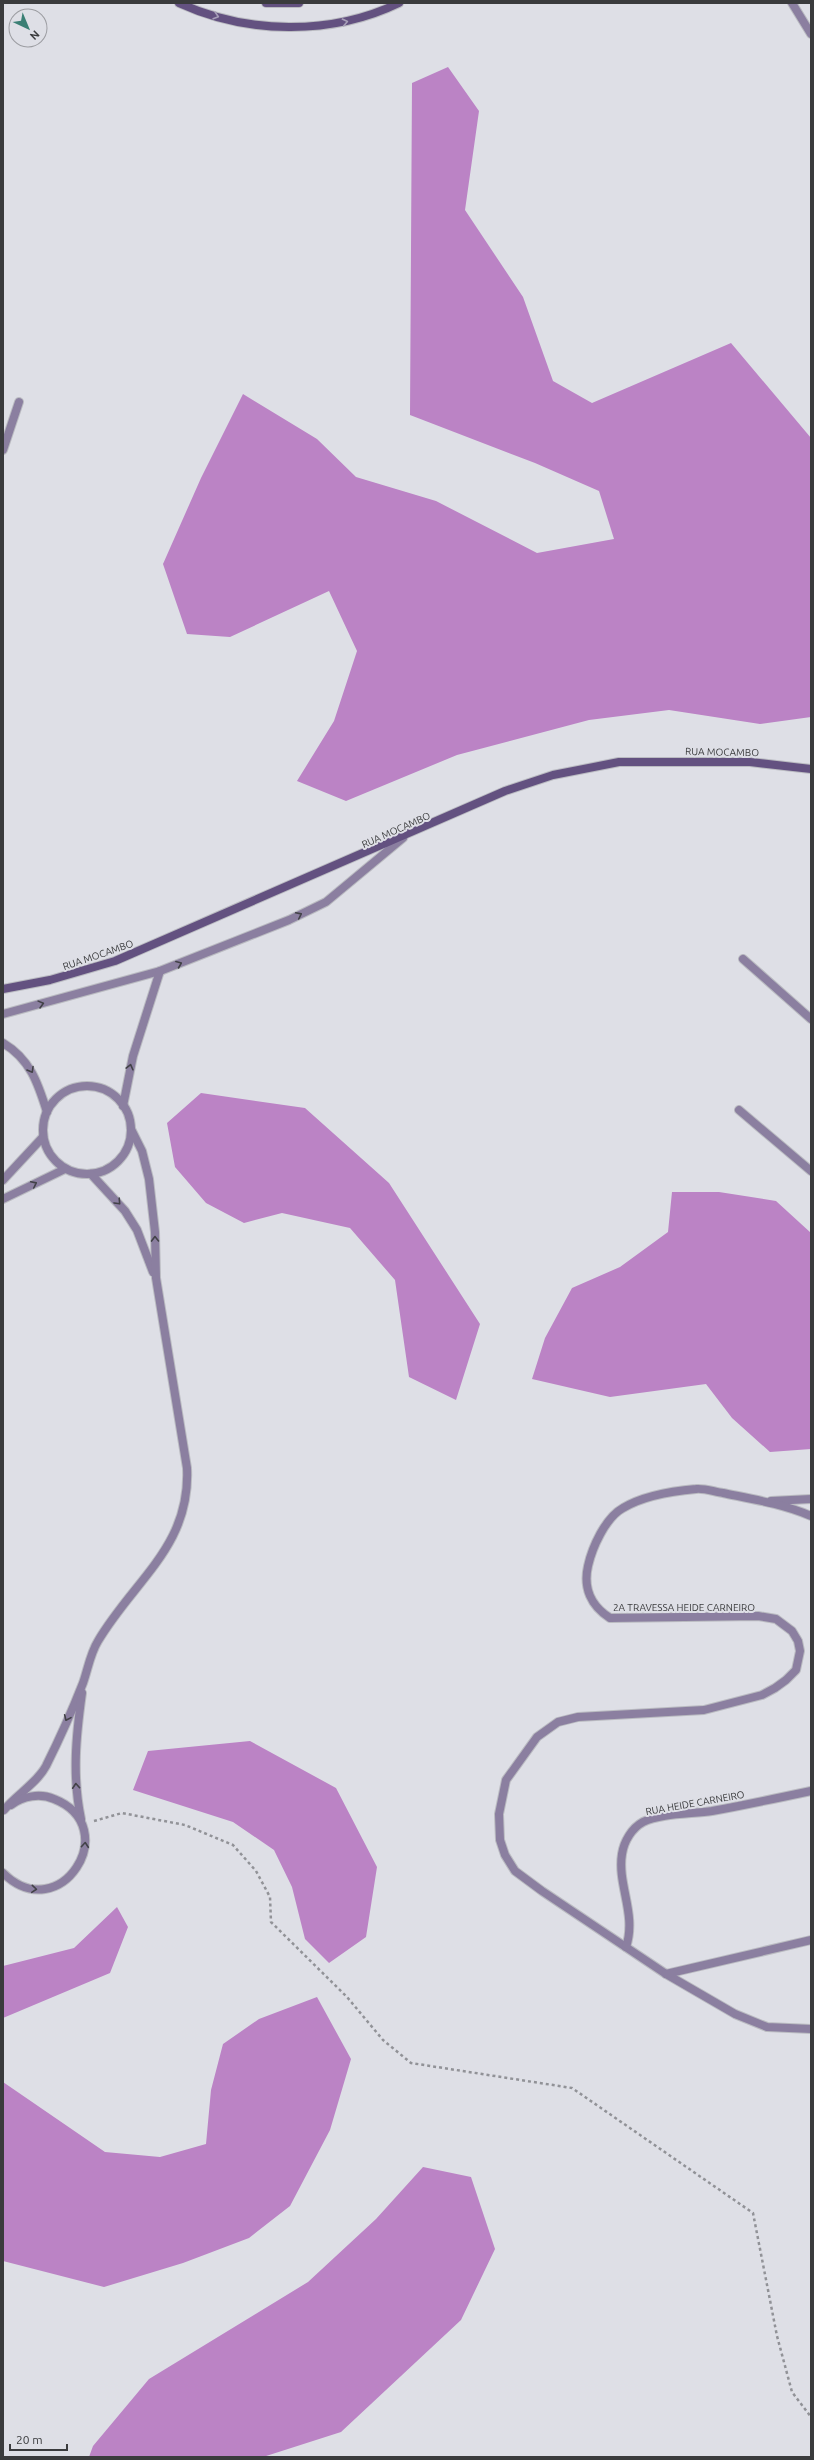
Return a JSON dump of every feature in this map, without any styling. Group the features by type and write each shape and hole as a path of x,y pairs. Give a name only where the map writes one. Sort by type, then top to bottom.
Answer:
{"main road":[{"path":"179,3 216,17 249,24 298,27 343,22 382,11 399,3"},
{"path":"266,3 299,3"},
{"name":"RUA MOCAMBO","path":"3,989 50,980 115,961 403,838 505,792 553,775 619,762 750,762 811,769"}],"street":[{"path":"792,3 811,34"},
{"path":"3,450 19,402"},
{"path":"3,1014 160,971 289,920 326,902 403,838"},
{"path":"743,959 811,1019"},
{"path":"123,1106 133,1056 160,971"},
{"path":"3,1043 25,1059 38,1083 47,1112"},
{"path":"90,1087 103,1090 114,1096 123,1106 128,1117 130,1129 129,1142 124,1153 116,1163 104,1170 91,1174 78,1173 65,1169 55,1161 47,1149 43,1137 43,1125 47,1112 54,1101 64,1093 76,1088 90,1087"},
{"path":"739,1110 811,1170"},
{"path":"4,1811 14,1798 36,1780 45,1767 83,1682 97,1642 113,1618 169,1546 182,1516 188,1484 187,1468 156,1278 155,1232 149,1179 142,1151 130,1129"},
{"path":"3,1180 43,1137"},
{"path":"3,1199 65,1169"},
{"path":"91,1174 125,1210 133,1224 156,1278"},
{"name":"2A TRAVESSA HEIDE CARNEIRO","path":"811,1516 764,1501 698,1488 659,1495 622,1508 603,1530 592,1548 586,1577 594,1604 598,1611 610,1618 758,1616 776,1619 792,1631 798,1641 800,1651 796,1670 786,1680 762,1695 704,1710 584,1717 558,1722 537,1737 506,1780 499,1814 500,1840 505,1855 515,1871 666,1974 735,2014 767,2027 811,2029"},
{"path":"764,1501 811,1499"},
{"path":"3,1873 12,1881 25,1888 40,1890 55,1887 68,1879 78,1868 84,1854 86,1839 77,1799 75,1742 83,1682"},
{"name":"RUA HEIDE CARNEIRO","path":"626,1947 630,1934 630,1918 621,1863 624,1844 637,1827 652,1819 712,1810 811,1791"},
{"path":"4,1811 18,1800 33,1796 49,1796 63,1802 75,1812 82,1825"},
{"path":"666,1974 811,1940"}],"path":[{"path":"82,1825 122,1813 185,1825 233,1845 256,1871 270,1897 271,1922 347,1996 383,2040 411,2063 572,2088 753,2213 777,2336 792,2392 811,2417"}],"shaded area":[{"path":"448,67 479,111 465,210 523,297 553,381 592,403 731,343 811,438 811,717 760,724 669,710 589,720 457,755 346,801 297,781 334,721 357,651 329,591 230,637 187,634 163,564 201,478 243,394 317,439 356,477 436,501 537,553 614,539 599,491 535,463 410,415 412,83"},
{"path":"201,1093 305,1108 389,1183 480,1324 456,1400 409,1377 395,1280 350,1228 282,1213 244,1223 206,1203 175,1167 167,1123"},
{"path":"672,1192 719,1192 776,1201 811,1233 811,1449 770,1452 732,1418 706,1384 610,1397 532,1379 545,1338 572,1288 620,1267 668,1232"},
{"path":"250,1741 336,1788 377,1867 366,1937 329,1963 305,1939 292,1887 274,1850 233,1822 133,1790 148,1751"},
{"path":"117,1907 128,1927 110,1973 3,2018 3,1966 74,1948"},
{"path":"317,1997 351,2059 330,2130 290,2206 249,2238 183,2263 104,2287 3,2261 3,2082 105,2152 160,2157 206,2144 211,2090 223,2044 259,2019"},
{"path":"423,2167 471,2177 495,2249 461,2320 341,2432 263,2457 89,2457 93,2446 149,2379 308,2282 376,2219"}]}
